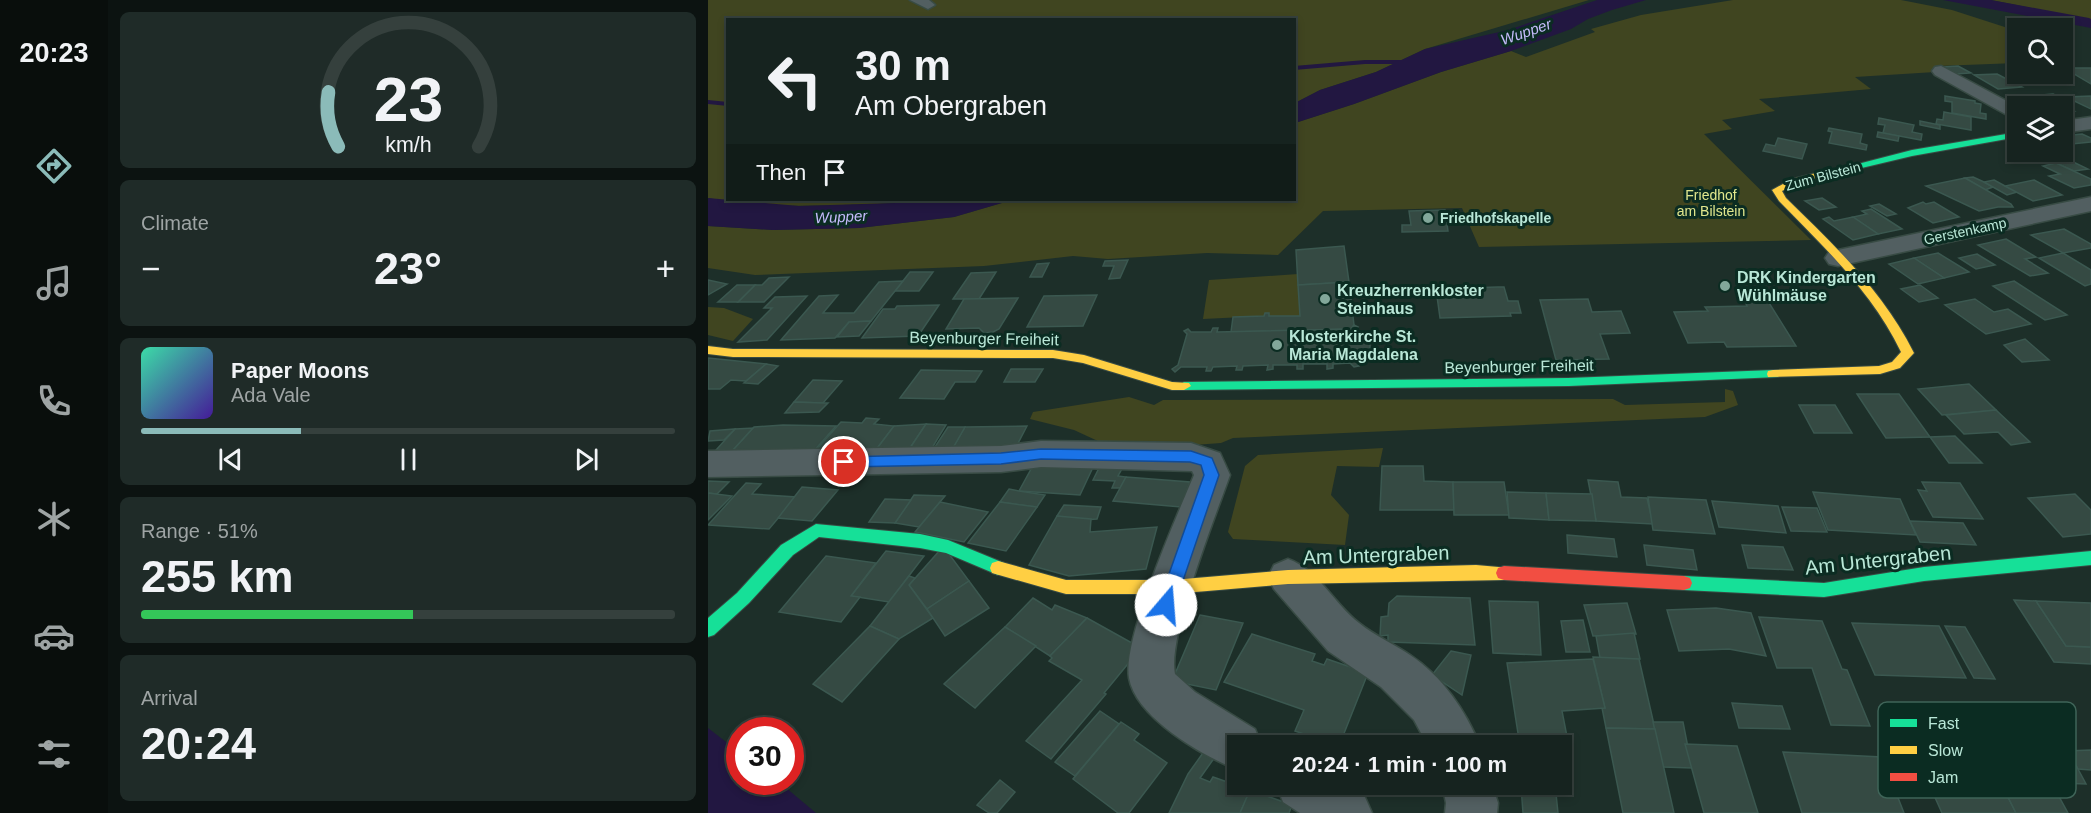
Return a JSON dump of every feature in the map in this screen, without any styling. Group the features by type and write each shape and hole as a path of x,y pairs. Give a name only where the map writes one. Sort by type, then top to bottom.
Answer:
{"street":[{"path":"1941,71 2007,109"},
{"path":"2073,125 2091,123"},
{"name":"Zum Bilstein","path":"1902,363 1908,354 1904,338 1881,305 1777,192 1779,188 1795,181 1912,153 2007,136"},
{"name":"Gerstenkamp","path":"1838,258 2091,204"},
{"name":"Beyenburger Freiheit","path":"708,350 733,353 1053,354 1084,359 1172,386 1580,381 1880,370 1894,368 1902,363"},
{"path":"708,464 1001,459 1041,454 1191,456 1206,462 1212,475 1172,586 1150,659 1151,678 1160,692 1181,709 1227,739"},
{"name":"Am Untergraben","path":"708,629 743,598 787,550 816,530 920,541 948,547 993,567 1066,587 1172,586 1288,578 1476,572 1824,590 1924,574 2091,558"},
{"path":"1288,578 1343,637 1397,672 1430,704 1449,735"},
{"path":"1317,795 1346,813"},
{"path":"1470,795 1471,813"}],"green space":[{"path":"708,0 1589,0 1425,49 1376,72 1320,90 1296,102 1296,18 726,18 726,201 708,198"},
{"name":"Friedhof am Bilstein","path":"1733,0 1901,0 1952,10 2007,28 2007,63 1938,66 1935,72 1855,77 1871,89 1759,99 1775,111 1722,120 1732,129 1704,134 1811,240 1479,247 1462,208 1323,211 1278,255 1207,253 1108,259 1073,256 984,266 755,275 708,268 708,226 773,230 859,228 954,217 1009,201 1296,201 1296,123 1441,72 1511,51 1526,57 1595,32 1591,29 1641,15"},
{"path":"1991,0 2091,0 2091,20"},
{"path":"728,201 906,201 792,206"},
{"path":"1298,274 1300,316 1269,316 1269,313 1264,316 1203,319 1209,280"},
{"path":"708,307 724,308 753,319 733,341 708,335"},
{"path":"1725,389 1733,391 1738,405 1705,417 1233,438 1221,443 1153,448 1113,448 1074,430 1030,419 1033,412 1129,397 1154,405 1163,400 1613,399 1625,405 1725,402"},
{"path":"1383,448 1379,467 1337,466 1331,495 1349,515 1345,545 1233,539 1228,532 1245,466 1258,455"}],"water":[{"path":"1597,0 1646,0 1588,19 1571,29 1511,51 1441,72 1296,123 1296,102 1320,90 1376,72 1425,49 1508,30"},
{"path":"1943,0 1991,0 2089,18 2091,28 2073,25 2073,18 2038,18"},
{"path":"708,198 799,206 906,201 1009,201 954,217 859,228 773,230 708,226"},
{"path":"708,728 726,742 726,795 795,795 816,813 708,813"}],"building":[{"path":"1958,66 1971,73 1955,74 1942,67"},
{"path":"2073,68 2091,68 2091,84 2073,73"},
{"path":"1997,74 2007,79 2007,84 2016,84 2022,87 1998,89 1974,75"},
{"path":"1945,96 1981,104 1980,113 1986,114 1986,119 1952,113 1952,102 1945,101"},
{"path":"2091,96 2091,109 2073,100 2073,97"},
{"path":"1944,112 1971,117 1971,130 1936,124 1937,119 1943,120"},
{"path":"1879,118 1914,125 1912,132 1922,134 1921,140 1883,133 1885,125 1878,124"},
{"path":"1920,121 1940,125 1940,129 1920,125"},
{"path":"1829,128 1862,134 1860,143 1867,145 1866,150 1829,143 1832,132 1828,131"},
{"path":"1878,132 1899,136 1898,141 1877,137"},
{"path":"2082,134 2091,138 2091,142 2073,144 2073,135"},
{"path":"1778,138 1807,144 1802,159 1763,151 1766,144 1775,146"},
{"path":"2073,162 2088,169 2074,171 2056,163"},
{"path":"2056,163 2091,179 2091,185 2074,188 2049,176 2060,174 2043,166"},
{"path":"1973,177 1993,187 1985,190 1965,178"},
{"path":"1965,178 2013,207 1979,211 1926,186"},
{"path":"1994,180 2017,192 2007,195 1984,182"},
{"path":"2034,180 2062,195 2033,201 2005,186"},
{"path":"1822,198 1836,207 1819,210 1805,201"},
{"path":"1923,202 1926,204 1934,202 1959,217 1933,223 1908,208"},
{"path":"1879,204 1896,214 1887,216 1870,206"},
{"path":"1871,209 1902,229 1878,234 1853,217 1867,214 1862,211"},
{"name":"Friedhofskapelle","path":"1445,210 1448,231 1402,232 1402,225 1411,225 1409,211"},
{"path":"1829,217 1834,221 1853,217 1878,234 1853,240 1823,219"},
{"path":"2064,229 2091,244 2091,248 2063,253 2031,235"},
{"path":"2006,239 2036,257 2025,259 2048,273 2030,276 1978,245"},
{"path":"1344,246 1349,282 1298,285 1296,250"},
{"path":"1938,253 1969,272 1944,278 1914,258"},
{"path":"2063,253 2091,270 2091,284 2085,286 2039,258"},
{"path":"1977,254 1995,265 1976,269 1959,258"},
{"path":"1914,258 1944,278 1918,284 1889,264"},
{"path":"1128,260 1120,278 1109,279 1114,266 1103,266 1105,261"},
{"path":"1049,263 1042,277 1030,277 1037,264"},
{"path":"910,272 933,272 919,291 895,291"},
{"path":"996,272 979,299 953,299 971,273"},
{"path":"789,277 764,302 738,302 755,285 762,285 769,278"},
{"path":"708,280 727,284 708,295"},
{"path":"903,281 871,321 849,322 835,338 781,340 819,296 838,295 823,313 854,313 879,282"},
{"path":"2014,281 2067,315 2045,320 1993,286"},
{"name":"Kreuzherrenkloster Steinhaus","path":"1349,282 1354,325 1351,329 1231,332 1233,317 1264,316 1265,313 1269,313 1269,316 1300,316 1298,285"},
{"path":"737,285 755,285 738,302 718,302"},
{"path":"1920,285 1938,298 1919,302 1901,289"},
{"path":"1504,287 1508,301 1518,301 1521,313 1510,313 1511,316 1440,318 1436,289"},
{"path":"1761,290 1796,346 1727,347 1724,342 1688,343 1674,312 1708,311 1705,307 1747,306 1740,291"},
{"path":"1097,295 1083,326 1027,327 1044,296"},
{"path":"807,296 767,340 738,342 772,308 764,308 775,297"},
{"path":"1018,298 999,329 993,332 984,333 979,328 946,329 964,299"},
{"path":"1588,299 1592,312 1621,311 1630,333 1600,334 1609,359 1556,360 1540,300"},
{"path":"1975,299 1994,312 2008,309 2031,324 1986,334 1945,305"},
{"path":"939,305 918,336 862,338 883,309 895,309 897,306"},
{"path":"871,321 859,336 837,337 849,322"},
{"name":"Klosterkirche St. Maria Magdalena","path":"1354,325 1358,327 1355,330 1367,337 1374,335 1376,338 1370,340 1370,351 1376,352 1374,355 1367,354 1356,362 1359,366 1354,367 1350,363 1333,364 1333,368 1327,369 1327,364 1303,364 1303,369 1297,369 1297,365 1273,365 1273,369 1267,370 1268,365 1243,366 1242,370 1236,370 1237,366 1213,367 1211,371 1206,371 1207,367 1181,367 1175,372 1172,369 1178,365 1187,334 1184,331 1188,329 1191,332 1211,332 1213,328 1218,328 1217,332 1351,329"},
{"path":"2025,339 2049,360 2022,362 2004,345"},
{"path":"708,358 766,364 746,381 731,380 720,389 708,389"},
{"path":"766,364 778,366 758,384 744,383"},
{"path":"1011,369 1043,369 1035,382 1004,382"},
{"path":"921,370 982,371 975,382 955,382 944,399 900,398"},
{"path":"813,380 842,381 823,403 794,402"},
{"path":"1969,384 1996,410 1942,415 1918,389"},
{"path":"1857,394 1899,394 1930,437 1886,438"},
{"path":"794,402 828,403 819,412 785,413"},
{"path":"1799,405 1835,405 1852,433 1814,433"},
{"path":"1996,410 2030,442 2011,445 1998,432 1964,434 1946,415"},
{"path":"866,418 879,419 874,424 894,426 872,455 815,451 841,422 862,423"},
{"path":"926,424 906,454 872,455 894,426"},
{"path":"926,424 946,425 929,453 906,454"},
{"path":"836,426 813,452 732,451 754,427"},
{"path":"1027,426 1014,451 950,453 965,427"},
{"path":"948,427 965,427 950,453 931,453"},
{"path":"753,428 732,451 716,450 735,429"},
{"path":"735,429 724,440 708,441 710,431"},
{"path":"1955,436 1982,463 1949,463 1930,437"},
{"path":"1036,460 1095,463 1080,495 1019,491"},
{"path":"1100,466 1123,467 1118,476 1126,477 1120,488 1112,488 1115,481 1093,480"},
{"path":"1382,466 1423,466 1424,481 1453,482 1454,510 1380,510"},
{"path":"1126,477 1190,482 1181,507 1113,501"},
{"path":"1588,480 1618,482 1621,497 1647,498 1653,524 1596,521"},
{"path":"708,481 729,482 717,494 708,493"},
{"path":"1453,482 1504,482 1509,515 1454,515"},
{"path":"1922,482 1960,483 1983,519 1933,517 1918,490 1927,491"},
{"path":"746,483 761,484 752,494 796,497 769,529 708,525"},
{"path":"802,487 838,490 812,521 778,518"},
{"path":"1009,489 1045,495 1037,507 1000,502"},
{"path":"1507,492 1546,493 1549,520 1509,518"},
{"path":"1813,492 1900,499 1916,535 1828,530"},
{"path":"708,493 732,496 708,520"},
{"path":"1546,493 1592,494 1596,521 1549,520"},
{"path":"2075,494 2091,510 2091,534 2063,537 2028,498"},
{"path":"914,495 945,496 919,527 895,523"},
{"path":"1648,497 1706,500 1715,534 1653,530"},
{"path":"885,499 911,500 895,523 869,522"},
{"path":"1712,501 1778,506 1786,533 1719,527"},
{"path":"940,502 988,512 964,542 915,532"},
{"path":"1000,502 1037,507 1006,551 968,543"},
{"path":"1064,505 1101,507 1097,519 1083,520 1057,516"},
{"path":"1782,507 1817,508 1827,532 1791,531"},
{"path":"1057,516 1091,519 1090,532 1157,527 1146,569 1069,576 1029,565"},
{"path":"1910,521 1963,523 1976,545 1920,542"},
{"path":"1567,535 1614,539 1617,557 1568,553"},
{"path":"1644,545 1693,550 1697,570 1647,565"},
{"path":"1742,545 1783,547 1793,570 1748,568"},
{"path":"941,549 949,554 969,581 927,609 909,585"},
{"path":"886,551 924,556 889,602 851,596"},
{"path":"826,556 876,563 851,596 860,597 841,622 779,612"},
{"path":"909,576 915,578 909,585 933,618 899,639 870,626"},
{"path":"969,581 989,608 945,636 927,609"},
{"path":"1397,596 1470,598 1475,645 1388,642 1388,635 1380,636 1381,617 1388,616 1389,603"},
{"path":"1033,598 1052,610 1055,605 1087,618 1050,656 1005,627"},
{"path":"2014,600 2036,601 2066,646 2091,647 2091,664 2054,662"},
{"path":"1489,601 1538,602 1541,655 1493,653"},
{"path":"2036,601 2091,603 2091,647 2066,646"},
{"path":"1627,603 1636,634 1593,636 1584,605"},
{"path":"1716,608 1751,613 1766,656 1729,649 1679,651 1667,610"},
{"path":"1200,615 1243,623 1216,690 1172,681"},
{"path":"1759,617 1822,621 1842,669 1847,670 1870,726 1831,725 1812,668 1777,668"},
{"path":"1087,618 1141,648 1051,759 1026,741 1082,680 1049,661 1052,658 1050,656"},
{"path":"1583,620 1590,652 1566,652 1561,621"},
{"path":"1852,623 1939,626 1966,678 1875,675"},
{"path":"870,626 899,639 842,702 813,684"},
{"path":"1945,626 1965,627 1995,679 1974,678"},
{"path":"1005,627 1036,646 975,708 944,684"},
{"path":"1634,633 1640,659 1600,658 1596,636"},
{"path":"1252,634 1315,654 1312,661 1324,665 1327,659 1368,673 1343,735 1307,735 1295,731 1304,710 1224,682"},
{"path":"1451,651 1471,655 1462,695 1432,675"},
{"path":"1593,657 1639,659 1655,729 1606,728 1602,708 1605,708"},
{"path":"1593,659 1605,708 1562,711 1567,735 1518,735 1507,663"},
{"path":"1732,703 1782,706 1790,729 1739,728"},
{"path":"1100,711 1119,724 1075,776 1055,762"},
{"path":"1121,722 1139,734 1134,740 1167,763 1129,813 1118,813 1073,779"},
{"path":"1653,722 1683,722 1692,768 1663,767"},
{"path":"1606,728 1655,729 1674,813 1623,813"},
{"path":"1685,744 1737,746 1758,813 1704,813"},
{"path":"1205,750 1215,757 1200,778 1210,782 1213,777 1227,782 1227,795 1248,795 1240,813 1169,813 1188,774"},
{"path":"2091,750 2091,770 2078,769 2076,751"},
{"path":"1783,752 1878,757 1878,798 1898,798 1904,813 1802,813"},
{"path":"2076,766 2078,769 2086,784 2076,784"},
{"path":"1000,780 1015,792 997,813 989,813 977,805"},
{"path":"1248,795 1264,795 1292,805 1289,813 1240,813"},
{"path":"1522,795 1556,795 1558,813 1523,813"},
{"path":"1935,798 2008,798 2016,813 1942,813"},
{"path":"2008,798 2060,798 2068,813 2016,813"}],"waterway":[{"name":"Wupper","path":"1296,68 1365,62 1411,62"},
{"name":"Wupper","path":"708,102 726,104"}],"traffic: fast":[{"path":"1828,173 1912,153 2007,136"},
{"path":"1184,386 1569,382 1773,374"},
{"path":"708,629 743,598 787,550 816,530 920,541 948,547 998,568"},
{"path":"1684,583 1824,590 1924,574 2091,558"}],"traffic: slow":[{"path":"1773,374 1880,370 1896,365 1908,353 1884,309 1869,289 1782,199 1777,190 1795,181 1828,173"},
{"path":"708,350 733,353 1053,354 1084,359 1172,386 1184,386"},
{"path":"998,568 1066,587 1172,587 1288,577 1504,573"}],"traffic: jam":[{"path":"1504,573 1684,583"}],"place":[{"name":"Friedhofskapelle","path":"1428,218"},
{"name":"DRK Kindergarten Wühlmäuse","path":"1725,286"},
{"name":"Kreuzherrenkloster Steinhaus","path":"1325,299"},
{"name":"Klosterkirche St. Maria Magdalena","path":"1277,345"}],"route":[{"path":"844,462 1001,459 1041,454 1191,456 1206,462 1212,475 1166,605"}]}
